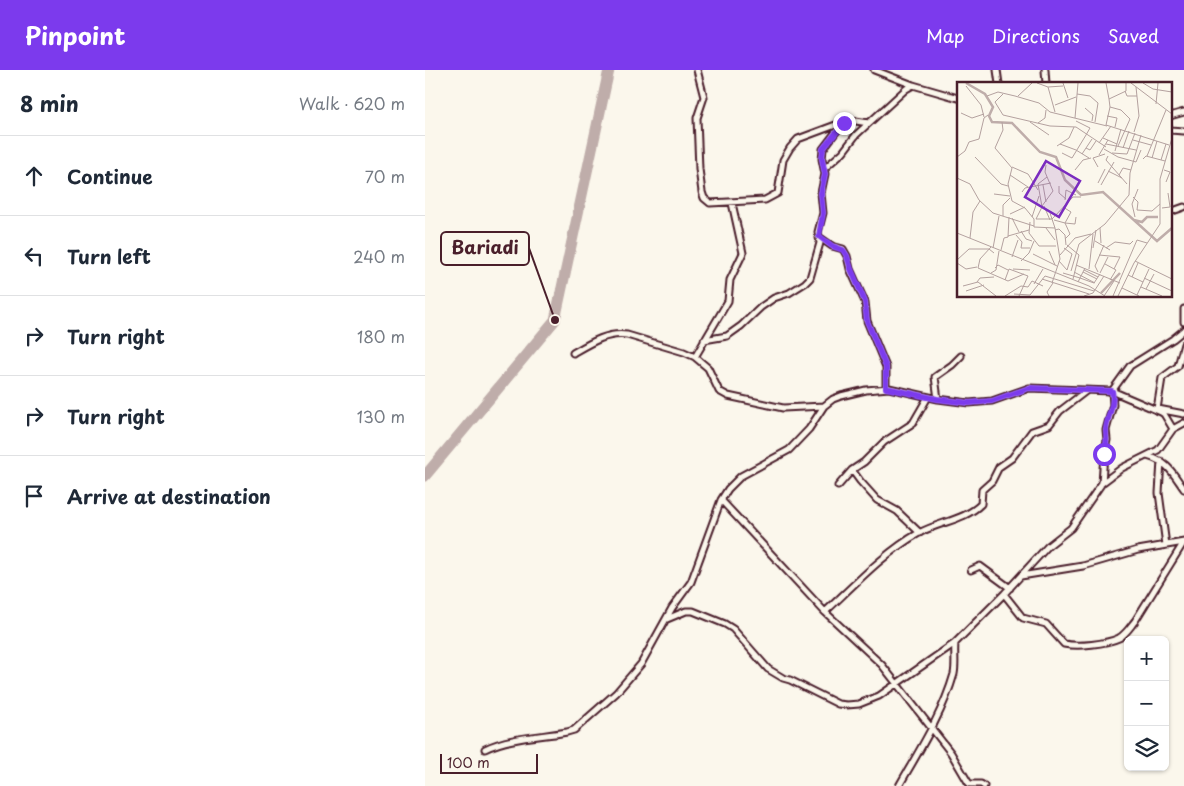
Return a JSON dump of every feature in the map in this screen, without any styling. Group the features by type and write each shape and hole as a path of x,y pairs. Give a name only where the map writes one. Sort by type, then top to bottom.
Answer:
{"street":[{"path":"697,70 704,97 697,118 699,169 702,192 708,203 765,200 775,196 779,190 783,160 795,142 849,120 869,123"},
{"path":"874,70 913,85 957,98"},
{"path":"825,168 843,152 856,135 906,89 913,85"},
{"path":"1171,116 1184,112"},
{"path":"705,340 727,336 761,307 805,283 810,278 820,242 819,236 823,213 821,193 825,168 822,159 823,149 844,123"},
{"path":"1171,130 1184,131"},
{"path":"695,357 728,301 730,280 743,254 732,203"},
{"path":"1171,212 1184,207"},
{"path":"819,236 832,246 843,250 847,256 865,302 867,321 886,367 886,388"},
{"path":"1184,309 1184,322"},
{"path":"1102,483 1107,440 1106,430 1113,405 1112,391 1130,366 1184,330"},
{"path":"573,352 593,342 618,334 684,352 695,357 708,368 719,391 729,396 783,408 824,406"},
{"path":"1156,409 1162,378 1178,366 1184,344"},
{"path":"937,399 935,377 961,356"},
{"path":"485,748 507,741 574,730 616,693 641,664 672,608 691,582 721,500 729,489 741,476 789,450 809,429 824,406 833,399 886,388 937,399 969,403 981,403 1000,399 1025,388 1112,391 1156,409 1164,414 1173,429"},
{"path":"825,612 905,542 920,533 976,509 981,504 982,490 992,481 999,466 1012,458 1032,431 1049,426 1060,411 1087,390"},
{"path":"838,486 884,442 913,423 928,397"},
{"path":"1156,409 1184,414"},
{"path":"667,619 683,612 693,611 729,627 750,647 768,669 783,678 791,680 838,704 847,706 859,704 879,696 955,643 1010,588 1048,546 1071,528 1102,483 1122,468 1158,450 1173,429 1184,423"},
{"path":"1147,456 1161,462 1172,471 1184,489"},
{"path":"1161,462 1159,493 1166,545"},
{"path":"853,470 859,481 877,500 897,511 920,533"},
{"path":"721,500 825,612 868,651 897,683 951,753 968,782 984,786"},
{"path":"1020,576 1083,566 1138,550 1184,542"},
{"path":"1004,594 1023,618 1046,624 1064,644 1085,645 1112,640 1120,637 1135,621 1184,542"},
{"path":"971,570 981,566 1010,588"},
{"path":"899,786 931,729 946,697 954,674 955,643"}],"waterway":[{"path":"425,476 555,320 609,70"}],"place":[{"name":"Bariadi","path":"555,320"}],"route":[{"path":"844,123 823,149 822,159 825,174 821,193 823,213 818,232 819,236 832,246 841,248 847,256 865,302 867,321 887,370 886,388 899,389 937,399 969,403 981,403 1000,399 1025,388 1112,391 1113,405 1106,430 1107,440 1104,454"}]}
